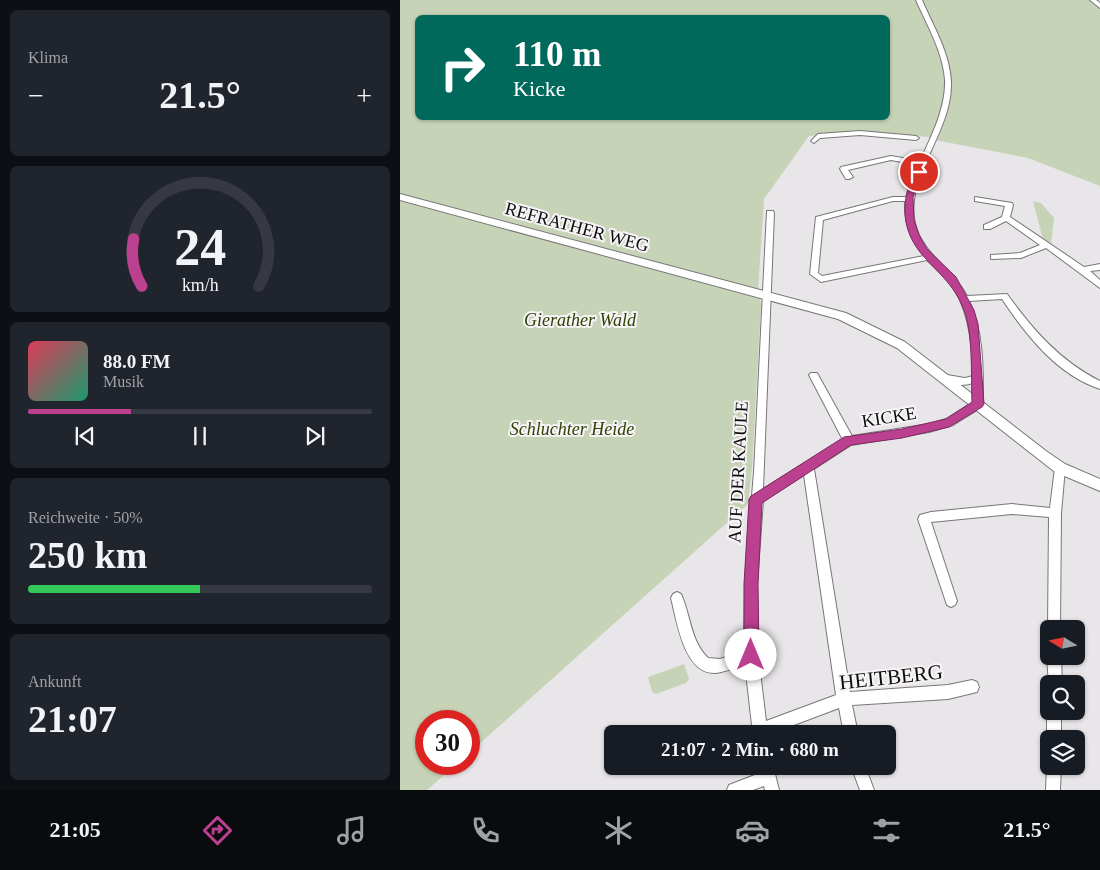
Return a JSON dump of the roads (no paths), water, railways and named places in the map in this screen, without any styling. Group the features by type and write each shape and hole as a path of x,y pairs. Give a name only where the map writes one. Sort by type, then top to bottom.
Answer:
{"main road":[{"name":"REFRATHER WEG","path":"400,197 842,316 901,345 947,379 1040,455 1060,468 1100,485"}],"street":[{"path":"919,0 944,64 948,82 946,101 936,132 908,199 910,220 915,235 929,257 952,279 964,299 973,324 978,378 978,404"},
{"path":"1093,0 1100,6"},
{"path":"814,141 818,136 860,133 916,138"},
{"path":"848,177 844,169 886,158 922,164"},
{"path":"908,199 893,199 819,219 817,226 815,276 821,279 929,257"},
{"path":"978,200 1009,205 1006,218"},
{"name":"AUF DER KAULE","path":"759,725 751,655 751,584 759,472 770,213"},
{"path":"987,227 1006,218"},
{"path":"1006,218 1083,270 1100,285"},
{"path":"994,257 1021,255 1047,245"},
{"path":"1083,270 1100,267"},
{"path":"964,299 1004,296 1034,338 1050,355 1073,372 1097,381"},
{"path":"814,375 849,441"},
{"path":"947,379 964,382 978,378"},
{"name":"KICKE","path":"756,500 849,441 949,422 978,404"},
{"path":"808,467 843,699 849,725"},
{"path":"1054,620 1055,513 1060,468"},
{"path":"951,601 924,519 1012,509 1055,513"},
{"path":"677,598 694,656 701,664 720,666 751,655"},
{"name":"HEITBERG","path":"778,725 843,699 948,692 972,687"},
{"path":"861,775 867,790"},
{"path":"1054,775 1054,790"},
{"path":"734,790 769,778"}],"park label":[{"name":"Gierather Wald","path":"580,320"},
{"name":"Schluchter Heide","path":"572,429"}]}
